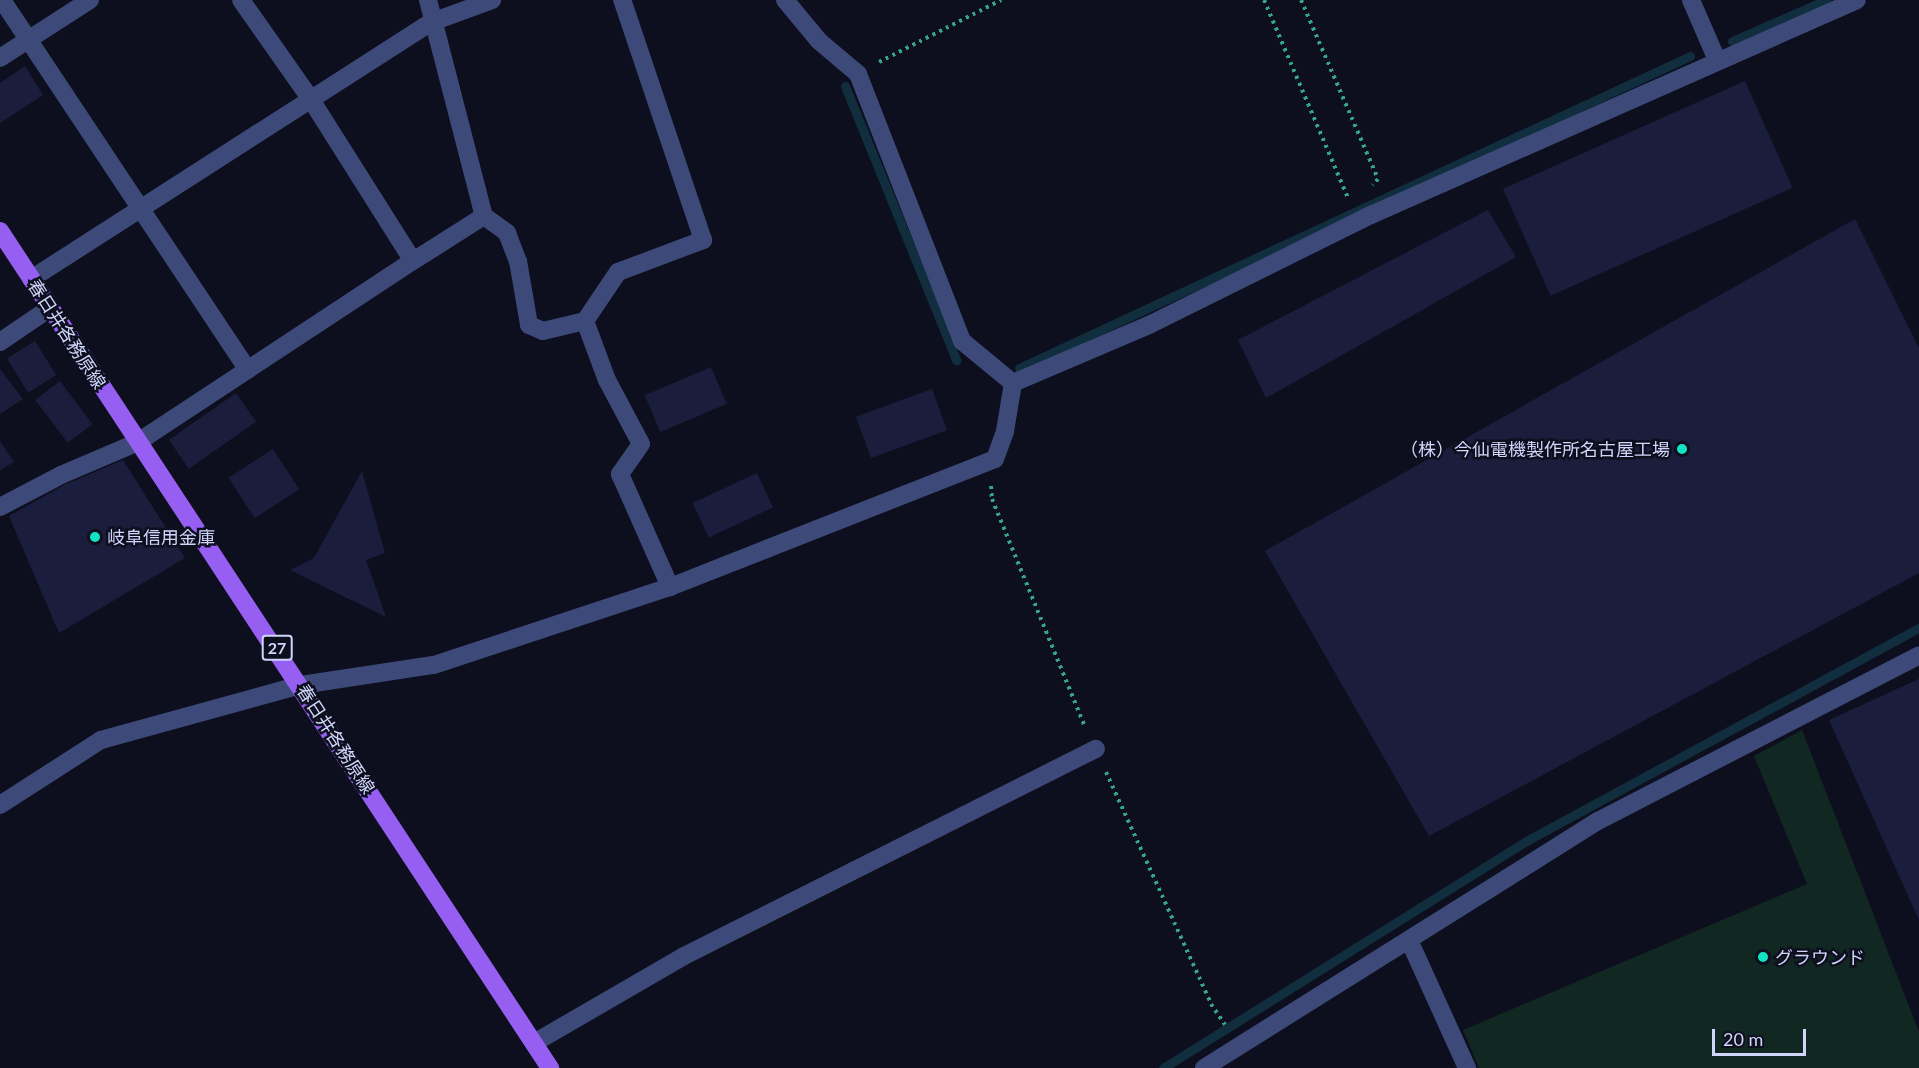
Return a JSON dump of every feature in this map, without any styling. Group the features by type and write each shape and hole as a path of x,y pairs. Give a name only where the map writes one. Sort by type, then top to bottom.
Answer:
{"main road":[{"name":"春日井各務原線","path":"0,231 301,685 540,1059"}],"street":[{"path":"2,0 248,370"},
{"path":"0,58 90,0"},
{"path":"242,0 312,101 413,261"},
{"path":"428,0 484,216 507,233 518,261 530,325 543,331 563,329 585,321 618,272 703,240 622,0"},
{"path":"31,279 432,22 492,0"},
{"path":"785,0 819,41 858,74 962,341 1013,383"},
{"path":"1691,0 1717,60"},
{"path":"1013,383 1151,324 1371,215 1857,0"},
{"path":"0,507 62,475 138,442 484,216"},
{"path":"0,342 50,308"},
{"path":"585,321 607,380 641,444 620,474 670,587"},
{"path":"0,805 101,740 301,685 434,665 670,587 994,459 1005,431 1013,383"},
{"path":"1204,1068 1598,821 1919,655"},
{"path":"540,1059 684,956 1096,749"},
{"path":"1409,940 1467,1068"}],"path":[{"path":"858,74 1001,0"},
{"path":"1264,0 1348,198 1355,198"},
{"path":"1301,0 1378,179 1370,189"}],"green space":[{"name":"グラウンド","path":"1802,730 1919,1032 1919,1068 1479,1068 1463,1030 1807,884 1754,756"}],"building":[{"path":"25,66 43,95 0,123 0,83"},
{"path":"1745,81 1793,188 1550,296 1503,189"},
{"path":"1488,210 1516,257 1266,398 1238,340"},
{"name":"（株）今仙電機製作所名古屋工場","path":"1855,219 1919,348 1919,573 1429,836 1265,551"},
{"path":"35,341 56,375 28,392 7,358"},
{"path":"711,367 727,404 660,432 645,395"},
{"path":"0,369 23,399 0,414"},
{"path":"60,381 92,424 68,443 35,400"},
{"path":"932,389 947,430 871,458 856,417"},
{"path":"236,393 256,422 189,469 169,440"},
{"path":"0,441 14,462 0,470"},
{"path":"273,449 299,489 255,518 229,478"},
{"name":"岐阜信用金庫","path":"123,460 185,558 59,633 9,516 64,485"},
{"path":"362,471 385,553 366,560 386,617 290,570 314,558"},
{"path":"757,473 773,507 709,537 693,503"},
{"path":"1919,679 1919,920 1829,720"}],"waterway":[{"path":"1732,41 1826,0"},
{"path":"1019,368 1690,56"},
{"path":"845,86 956,360"},
{"path":"1163,1068 1528,840 1919,628"}],"place":[{"name":"（株）今仙電機製作所名古屋工場","path":"1682,449"},
{"name":"岐阜信用金庫","path":"95,537"},
{"name":"グラウンド","path":"1763,957"}]}
